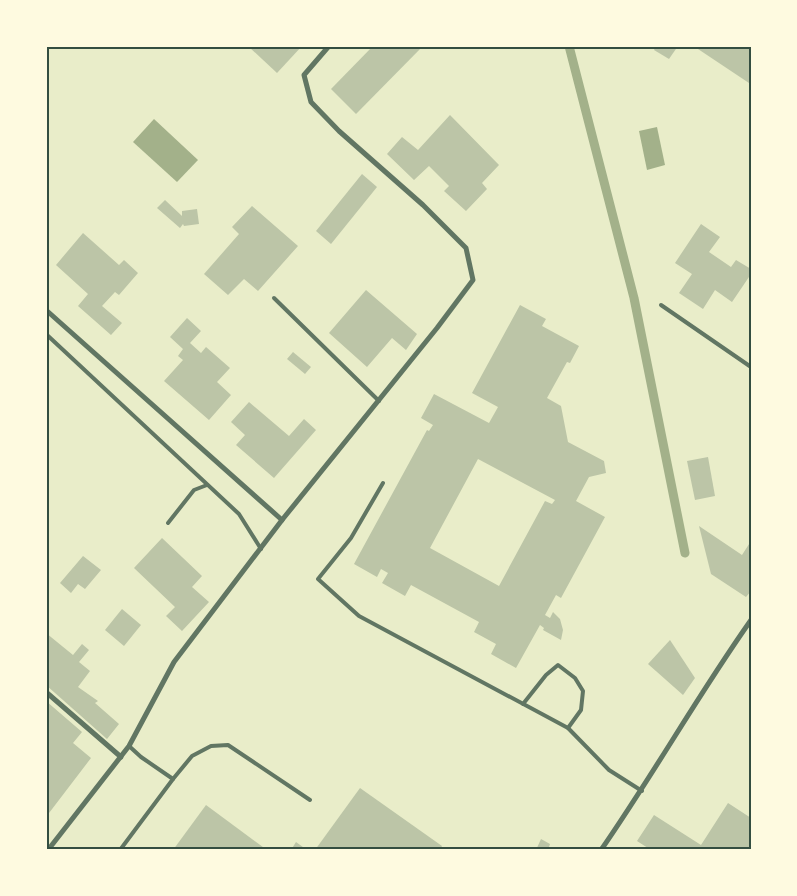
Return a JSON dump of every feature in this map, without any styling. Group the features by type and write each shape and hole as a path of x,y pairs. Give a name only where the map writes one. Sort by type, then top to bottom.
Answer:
{"street":[{"path":"48,850 129,746 174,662 282,520 437,328 472,280 466,248 423,205 339,131 311,102 304,74 329,46"},
{"path":"46,310 282,520"},
{"path":"601,850 642,791 712,675 751,620"},
{"path":"46,692 121,757"}],"lane":[{"path":"274,298 379,401"},
{"path":"661,305 751,367"},
{"path":"46,334 239,514 261,549"},
{"path":"383,483 351,538 318,580 359,616 568,728 609,770 642,791"},
{"path":"168,523 194,490 207,485"},
{"path":"523,704 546,675 558,665 575,678 584,690 581,710 568,728"},
{"path":"120,850 192,756 211,746 228,745 310,800"},
{"path":"129,746 173,779"}],"shaded area":[{"path":"154,119 198,160 177,182 133,142"},
{"path":"657,127 665,165 647,170 639,131"}],"building":[{"path":"248,46 302,46 277,73"},
{"path":"373,46 423,46 356,114 331,89"},
{"path":"656,46 678,46 669,59 654,50"},
{"path":"700,46 751,46 751,80 749,83 698,49"},
{"path":"450,115 499,165 482,183 487,189 466,211 444,191 449,186 429,166 414,180 387,154 402,137 418,150"},
{"path":"362,174 377,187 331,244 316,231"},
{"path":"165,200 182,216 182,211 197,209 199,224 184,226 183,224 180,228 157,208"},
{"path":"252,206 298,246 258,291 244,279 228,295 204,274 239,234 232,227"},
{"path":"701,224 720,237 709,252 731,267 736,260 751,269 751,274 732,302 715,290 703,309 679,293 692,274 675,263"},
{"path":"83,233 119,265 124,260 138,273 119,295 115,292 102,306 122,323 111,335 78,306 88,294 56,265"},
{"path":"366,290 417,334 406,350 392,338 367,367 329,333"},
{"path":"520,305 546,319 542,326 579,346 570,363 567,362 547,398 561,406 568,442 604,461 606,473 589,477 576,501 605,517 561,598 556,595 545,615 550,618 553,612 560,619 563,630 561,640 543,630 544,628 540,625 516,668 491,654 496,644 474,632 479,622 411,585 405,596 382,583 388,573 381,569 377,577 354,564 427,430 429,431 433,425 421,418 434,394 489,423 498,407 472,393","holes":["478,459 555,500 552,504 545,501 499,586 430,548"]},
{"path":"187,318 201,331 190,343 201,353 206,347 230,368 217,382 231,395 209,420 164,381 183,360 178,356 183,349 170,337"},
{"path":"293,352 311,367 305,374 287,359"},
{"path":"249,402 289,436 304,419 316,430 274,478 236,445 245,435 231,422"},
{"path":"708,457 715,496 695,500 687,461"},
{"path":"699,526 742,555 751,541 751,591 746,597 711,574"},
{"path":"162,538 202,576 192,587 209,602 182,631 166,616 175,607 134,568"},
{"path":"83,556 101,570 85,589 78,584 71,593 60,583"},
{"path":"122,609 141,625 124,646 105,630"},
{"path":"46,633 73,655 82,644 89,650 79,662 90,671 78,687 98,701 95,703 119,724 107,739 46,685"},
{"path":"670,640 695,678 683,695 648,664"},
{"path":"46,701 82,732 73,743 91,758 46,817"},
{"path":"360,788 442,846 440,850 315,850"},
{"path":"728,803 751,818 751,850 651,850 637,841 654,815 701,845"},
{"path":"206,805 267,850 173,850"},
{"path":"541,839 550,844 548,850 536,850"},
{"path":"296,842 307,850 291,850"}],"waterway":[{"path":"569,46 634,298 685,553"}]}
